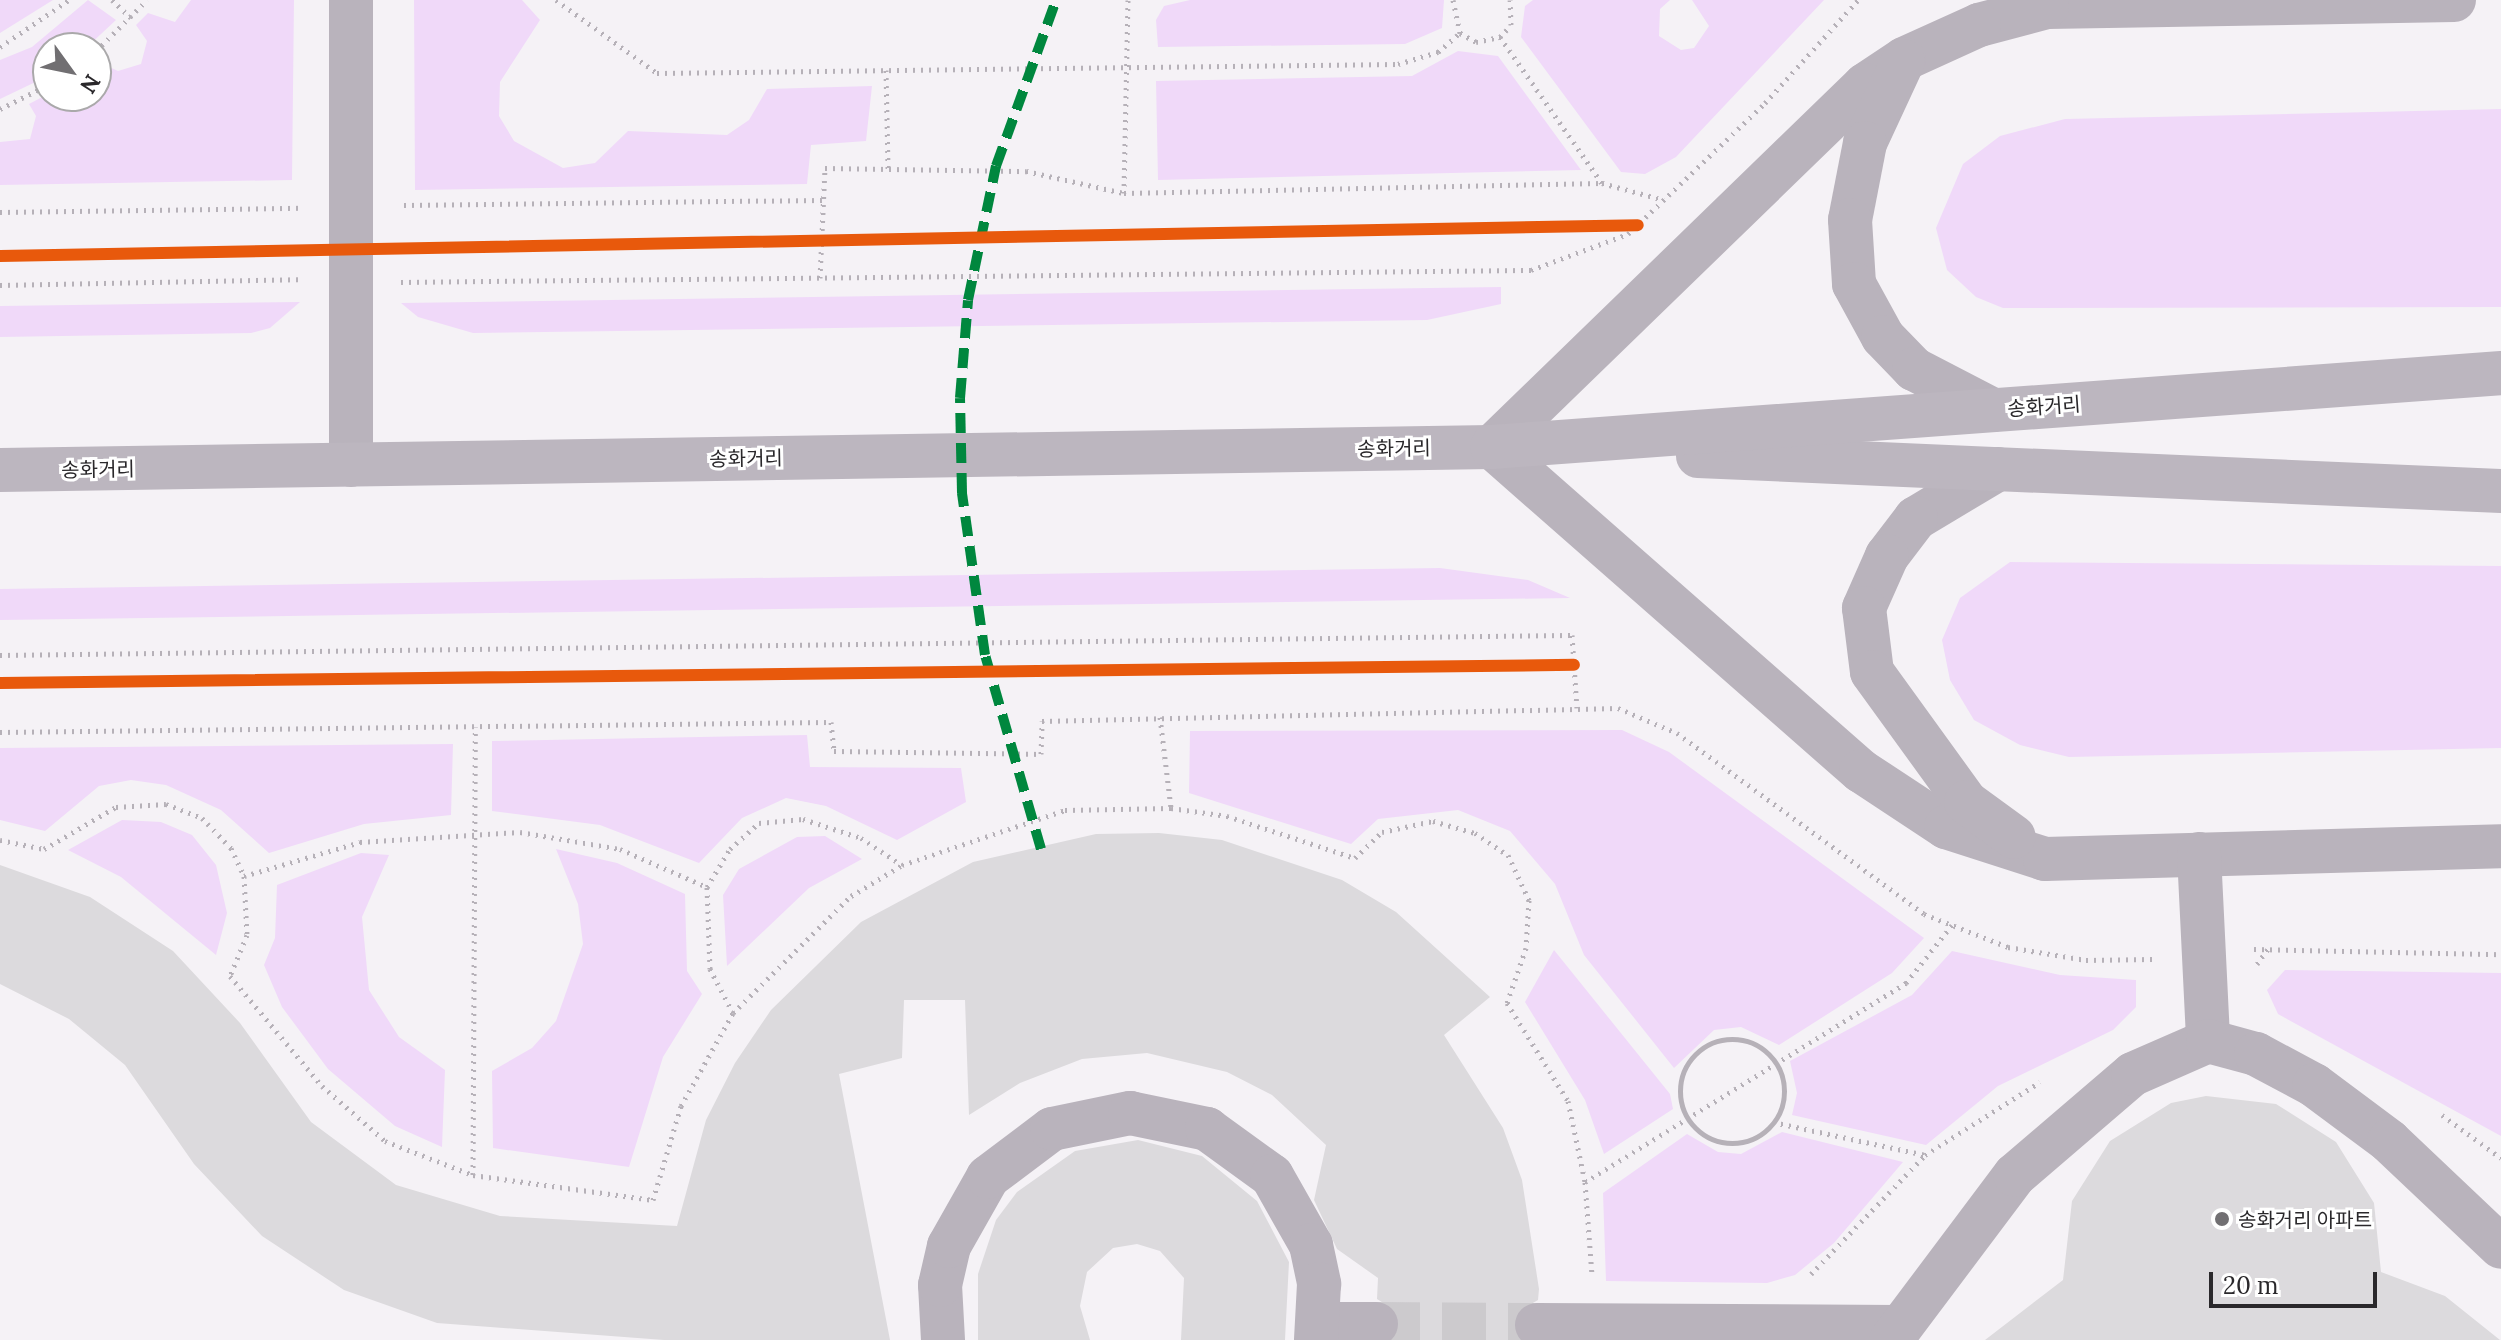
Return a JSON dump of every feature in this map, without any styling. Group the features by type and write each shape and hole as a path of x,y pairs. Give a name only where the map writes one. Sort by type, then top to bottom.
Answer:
{"main road":[{"name":"송화거리","path":"0,470 1492,447 2501,373"},
{"name":"송화거리","path":"1492,447 2501,491"}],"street":[{"path":"351,0 348,207 351,465"},
{"path":"2454,0 2047,7 1979,25 1904,59 1854,95 1492,447 1861,771 1946,827 2045,859 2501,846"},
{"path":"1904,59 1865,143 1850,220 1854,284 1883,337 1914,369 1993,410"},
{"path":"1998,469 1916,518 1887,556 1864,608 1870,659 1872,672 1966,802 2045,859"},
{"path":"2199,854 2208,1041"},
{"path":"1537,1325 1894,1333 2015,1175 2133,1074 2208,1041 2256,1054 2314,1085 2389,1141 2501,1247"},
{"path":"943,1340 940,1285 949,1246 988,1177 1052,1129 1130,1113 1207,1129 1272,1176 1311,1245 1317,1332 1376,1324"}],"path":[{"path":"0,47 69,0"},
{"path":"112,0 131,18"},
{"path":"112,36 147,0"},
{"path":"556,0 657,73 1126,63 1398,64 1438,52 1460,33"},
{"path":"1124,193 1128,0"},
{"path":"1453,0 1460,33 1476,42 1500,37 1511,25 1510,0"},
{"path":"0,285 348,278 820,278 1531,270 1638,225 1858,0"},
{"path":"1500,37 1602,183"},
{"path":"886,70 888,169"},
{"path":"0,109 32,93"},
{"path":"820,278 825,168 1026,171 1124,193 1602,183 1665,200"},
{"path":"0,212 822,200"},
{"path":"1608,225 1638,225"},
{"path":"805,242 837,241"},
{"path":"0,655 1572,635 1577,708"},
{"path":"1558,665 1574,665"},
{"path":"0,732 831,722 834,751 1041,754 1042,721 1618,708 1677,733 1924,914 2008,947 2086,960 2204,958 2271,946 2501,954"},
{"path":"1160,717 1171,808"},
{"path":"473,1175 475,727"},
{"path":"0,840 44,849 116,807 166,804 202,818 231,848 244,876 247,935 230,976 322,1086 385,1141 473,1175 653,1200 681,1106 733,1013 799,940 902,865 1065,810 1171,808 1227,816 1355,858 1382,832 1433,821 1475,833 1508,855 1529,900 1526,948 1507,1003 1568,1101 1585,1182 1593,1292"},
{"path":"733,1013 710,969 707,887 730,849 759,823 803,819 861,838 902,865"},
{"path":"244,876 360,842 476,831 620,849 707,887"},
{"path":"1585,1182 1774,1062 1906,983 1952,925"},
{"path":"2148,959 2156,973"},
{"path":"1713,1043 1753,1043 1774,1062 1783,1092 1773,1122 1750,1140 1730,1144 1711,1139 1687,1116 1679,1090 1684,1070 1713,1043"},
{"path":"1799,1285 1925,1155 1995,1104 2050,1077"},
{"path":"1773,1122 1925,1155"}],"shaded area":[{"path":"0,0 53,0 0,33"},
{"path":"88,0 116,20 103,32 50,32"},
{"path":"191,0 294,0 292,180 0,185 0,142 30,139 36,116 34,112 112,112 112,68 118,71 141,64 147,41 136,25 148,13 175,22"},
{"path":"414,0 522,0 540,20 500,82 499,116 514,141 563,168 595,163 628,131 727,135 749,120 767,89 872,86 866,141 811,145 807,184 415,190"},
{"path":"1190,0 1444,0 1442,28 1405,44 1158,47 1156,20 1164,6"},
{"path":"1533,0 1670,0 1660,9 1659,36 1681,50 1694,48 1709,26 1692,0 1824,0 1676,157 1645,174 1621,172 1521,37 1525,6"},
{"path":"32,47 32,84 0,99 0,60"},
{"path":"1458,51 1498,56 1581,170 1158,180 1156,81 1412,76"},
{"path":"2501,109 2501,307 2003,308 1976,297 1947,270 1936,228 1963,164 2000,136 2065,119"},
{"path":"1501,287 1501,304 1427,320 473,333 418,317 401,303"},
{"path":"300,302 270,328 251,333 0,337 0,306"},
{"path":"2010,562 2501,566 2501,748 2069,757 2020,745 1974,720 1950,680 1942,640 1960,598"},
{"path":"1440,568 1528,580 1570,598 0,620 0,589"},
{"path":"1622,730 1669,752 1924,938 1892,973 1779,1045 1741,1027 1714,1030 1674,1068 1584,955 1555,884 1510,831 1458,810 1378,819 1351,844 1189,793 1190,731"},
{"path":"807,735 810,767 961,768 966,802 897,840 826,806 786,798 742,818 699,863 600,825 492,811 492,741"},
{"path":"453,744 451,815 364,824 269,853 221,810 166,785 131,780 99,786 45,831 0,820 0,748"},
{"path":"122,820 161,822 192,835 216,865 227,913 216,955 121,877 68,850"},
{"path":"825,836 862,859 809,888 727,966 723,895 739,869 797,837"},
{"path":"556,849 617,863 685,894 687,971 702,994 663,1057 629,1167 493,1148 492,1071 532,1048 556,1021 583,944 578,904"},
{"path":"361,853 389,855 362,917 369,990 399,1037 445,1070 442,1147 395,1126 328,1069 282,1007 264,965 275,938 277,885"},
{"path":"1554,950 1670,1094 1673,1109 1604,1154 1585,1100 1525,1002"},
{"path":"1952,951 2060,975 2136,980 2136,1007 2113,1030 1998,1086 1926,1145 1792,1115 1797,1093 1790,1061 1912,995"},
{"path":"2285,970 2501,973 2501,1136 2278,1014 2267,990"},
{"path":"1782,1132 1903,1162 1834,1243 1795,1275 1767,1283 1606,1281 1603,1193 1687,1134 1718,1152 1741,1154"}],"building":[{"path":"1159,833 1222,840 1342,880 1396,912 1490,997 1444,1035 1503,1128 1522,1180 1539,1289 1538,1300 1515,1313 1518,1340 1394,1340 1398,1312 1377,1299 1378,1278 1337,1249 1314,1200 1326,1145 1272,1095 1227,1072 1147,1053 1082,1059 1020,1083 969,1115 965,1000 904,1000 902,1058 839,1074 890,1340 664,1340 437,1323 344,1290 262,1236 194,1164 125,1065 69,1019 0,984 0,865 90,897 173,951 240,1023 311,1122 396,1185 500,1216 677,1226 706,1120 735,1063 771,1010 861,922 973,862 1096,834"},
{"name":"송화거리 아파트","path":"2206,1096 2276,1104 2336,1142 2374,1203 2381,1272 2445,1296 2500,1340 1985,1340 2063,1280 2072,1201 2110,1141 2171,1103"},
{"path":"1138,1140 1202,1156 1257,1201 1289,1262 1285,1340 1181,1340 1184,1278 1160,1251 1137,1244 1113,1248 1087,1272 1080,1306 1090,1340 978,1340 978,1274 996,1220 1017,1192 1075,1151"}],"tunnel":[{"path":"1376,1324 1537,1325"}],"marked path":[{"path":"1041,849 985,655 962,493 960,398 968,300 996,166 1056,0"}],"cycle path":[{"path":"0,256 1638,225"},
{"path":"0,683 1574,665"}],"place":[{"name":"송화거리 아파트","path":"2222,1219"}]}
